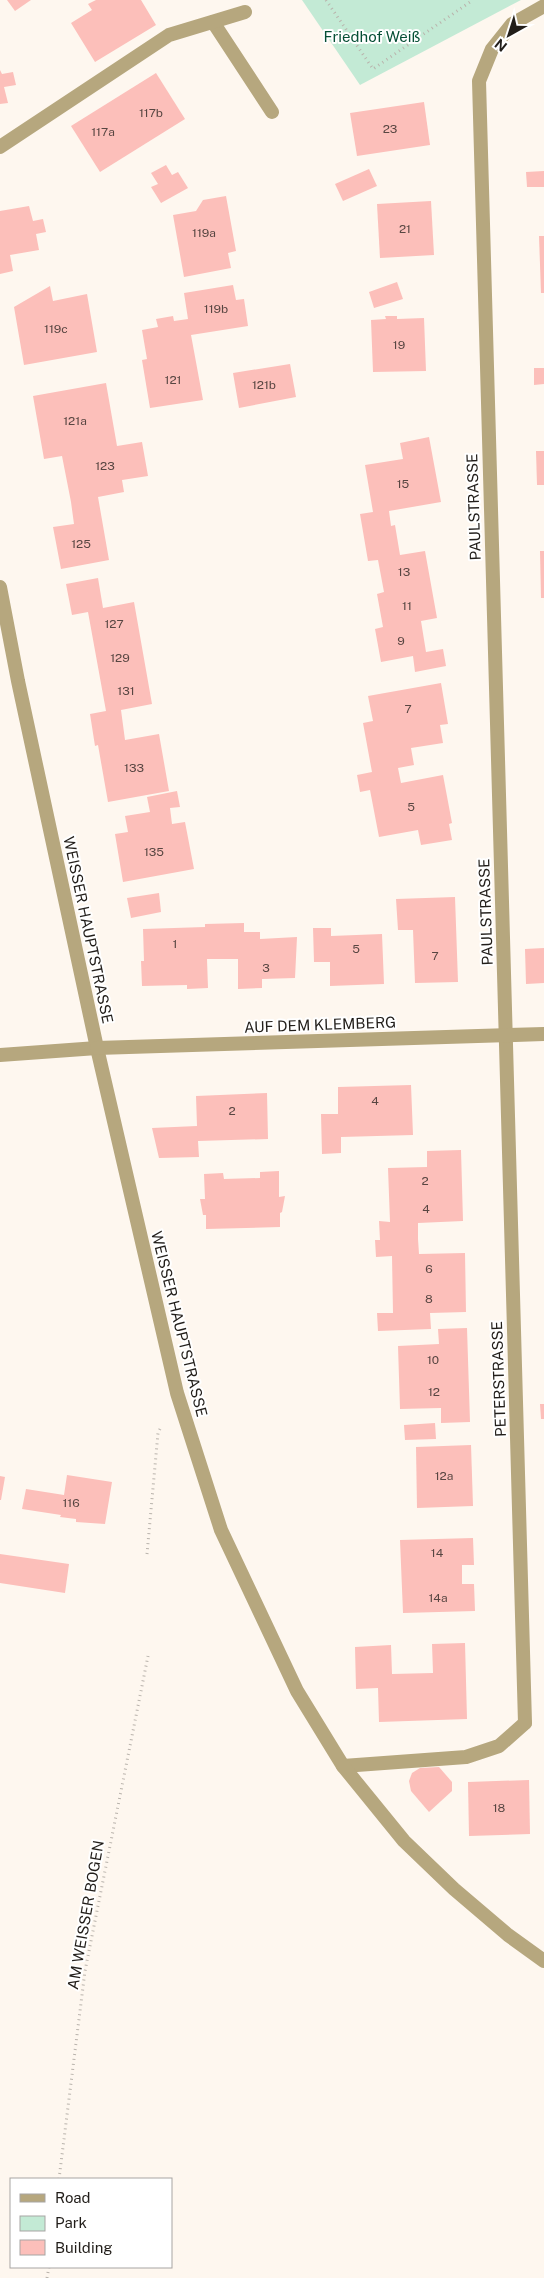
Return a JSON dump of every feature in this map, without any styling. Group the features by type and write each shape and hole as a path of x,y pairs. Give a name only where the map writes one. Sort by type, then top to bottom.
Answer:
{"street":[{"name":"PAULSTRASSE","path":"506,1035 479,81 492,49 512,24 544,6"},
{"path":"0,147 169,35 245,12"},
{"path":"213,22 272,112"},
{"name":"WEISSER HAUPTSTRASSE","path":"0,588 20,691 97,1048 177,1393 221,1530 268,1634 297,1691 343,1766 404,1841 454,1889 508,1935 544,1961"},
{"name":"AUF DEM KLEMBERG","path":"0,1055 97,1048 544,1034"},
{"name":"PETERSTRASSE","path":"343,1766 466,1756 499,1746 525,1723 506,1035"}],"path":[{"path":"326,0 373,69 473,0"},
{"path":"147,1554 158,1433 177,1393"},
{"name":"AM WEISSER BOGEN","path":"60,2178 85,1971 148,1656"}],"green space":[{"name":"Friedhof Weiß","path":"302,0 521,0 360,85"}],"building":[{"path":"7,0 31,0 15,11"},
{"path":"96,0 141,0 156,25 95,62 71,23 92,10 88,4"},
{"path":"0,70 2,74 13,72 16,85 4,87 8,103 0,104"},
{"path":"156,73 185,119 100,172 71,126"},
{"path":"424,102 430,145 357,156 350,113"},
{"path":"166,165 172,175 178,172 188,188 161,203 151,187 158,184 151,173"},
{"path":"369,169 377,186 343,201 335,184"},
{"path":"544,171 544,187 527,187 526,172"},
{"path":"226,196 236,251 228,253 231,268 184,277 173,215 196,211 203,200"},
{"path":"431,201 434,255 380,258 377,204"},
{"path":"29,206 33,221 43,219 46,232 36,234 39,250 10,255 13,271 0,274 0,211"},
{"path":"539,236 544,236 544,293 541,293"},
{"path":"397,282 403,299 374,308 369,292"},
{"path":"233,285 236,300 244,299 248,326 191,335 203,400 150,408 142,360 147,359 142,330 158,327 156,319 173,316 174,321 188,319 184,293"},
{"path":"50,286 53,301 87,294 97,352 24,365 14,307"},
{"path":"385,316 397,316 397,319 424,318 426,371 373,372 371,320 386,319"},
{"path":"290,364 296,397 239,408 233,373"},
{"path":"534,368 544,368 544,384 534,385"},
{"path":"106,383 117,446 142,442 148,476 122,480 124,492 98,497 109,560 61,569 53,527 74,524 71,502 62,456 44,459 33,396"},
{"path":"429,437 441,502 389,511 391,526 395,525 400,555 425,551 437,618 421,621 426,652 443,649 446,666 415,672 413,656 381,662 375,629 383,627 377,594 384,592 378,560 368,561 360,514 373,512 365,465 403,459 400,443"},
{"path":"536,451 544,451 544,485 537,485"},
{"path":"540,551 544,551 544,598 541,598"},
{"path":"98,578 103,608 134,602 152,704 121,710 125,740 159,734 169,791 108,802 98,745 95,746 90,714 106,711 88,612 72,615 66,584"},
{"path":"441,683 448,724 440,725 443,743 411,748 414,765 398,768 401,783 443,775 452,823 449,824 452,840 421,845 418,830 379,837 370,790 360,792 357,775 372,772 363,723 373,721 368,696"},
{"path":"177,791 180,807 170,808 172,824 185,822 194,869 123,882 115,834 128,832 125,816 150,812 147,797"},
{"path":"159,893 161,912 131,918 127,898"},
{"path":"455,897 458,982 415,983 413,930 398,930 396,899"},
{"path":"244,923 244,932 260,932 260,939 297,937 295,978 262,979 262,988 238,989 238,959 207,959 208,988 187,989 187,985 142,986 141,961 144,961 143,929 205,927 205,924"},
{"path":"313,928 331,928 331,936 382,934 384,984 330,986 330,962 314,962"},
{"path":"544,948 544,983 526,984 525,949"},
{"path":"411,1085 413,1135 341,1137 341,1153 322,1154 321,1114 338,1114 338,1087"},
{"path":"267,1093 268,1139 198,1141 199,1157 159,1158 152,1128 197,1126 196,1096"},
{"path":"461,1150 463,1221 418,1223 418,1239 419,1254 465,1253 466,1312 430,1313 431,1329 378,1331 377,1313 393,1313 392,1256 376,1257 375,1240 380,1240 379,1221 390,1222 388,1168 427,1167 427,1151"},
{"path":"279,1171 279,1197 285,1196 282,1212 280,1213 280,1227 206,1229 206,1215 203,1215 200,1199 205,1199 204,1174 223,1173 224,1179 260,1178 260,1172"},
{"path":"467,1328 470,1422 441,1423 441,1408 400,1409 398,1346 439,1344 438,1329"},
{"path":"540,1404 544,1404 544,1419 541,1419"},
{"path":"435,1423 436,1439 405,1440 404,1425"},
{"path":"471,1445 473,1506 417,1508 416,1447"},
{"path":"67,1475 112,1482 105,1524 76,1522 76,1519 60,1517 61,1515 22,1509 26,1489 64,1495"},
{"path":"0,1476 5,1477 1,1500 0,1500"},
{"path":"473,1538 474,1565 462,1565 462,1584 474,1584 475,1611 403,1613 400,1540"},
{"path":"0,1554 69,1564 65,1593 0,1583"},
{"path":"465,1643 467,1719 379,1722 378,1688 356,1689 355,1647 391,1645 392,1674 433,1673 432,1644"},
{"path":"439,1767 452,1782 452,1791 429,1812 411,1791 409,1781 412,1773 420,1768"},
{"path":"529,1780 530,1834 469,1836 468,1782"}]}
